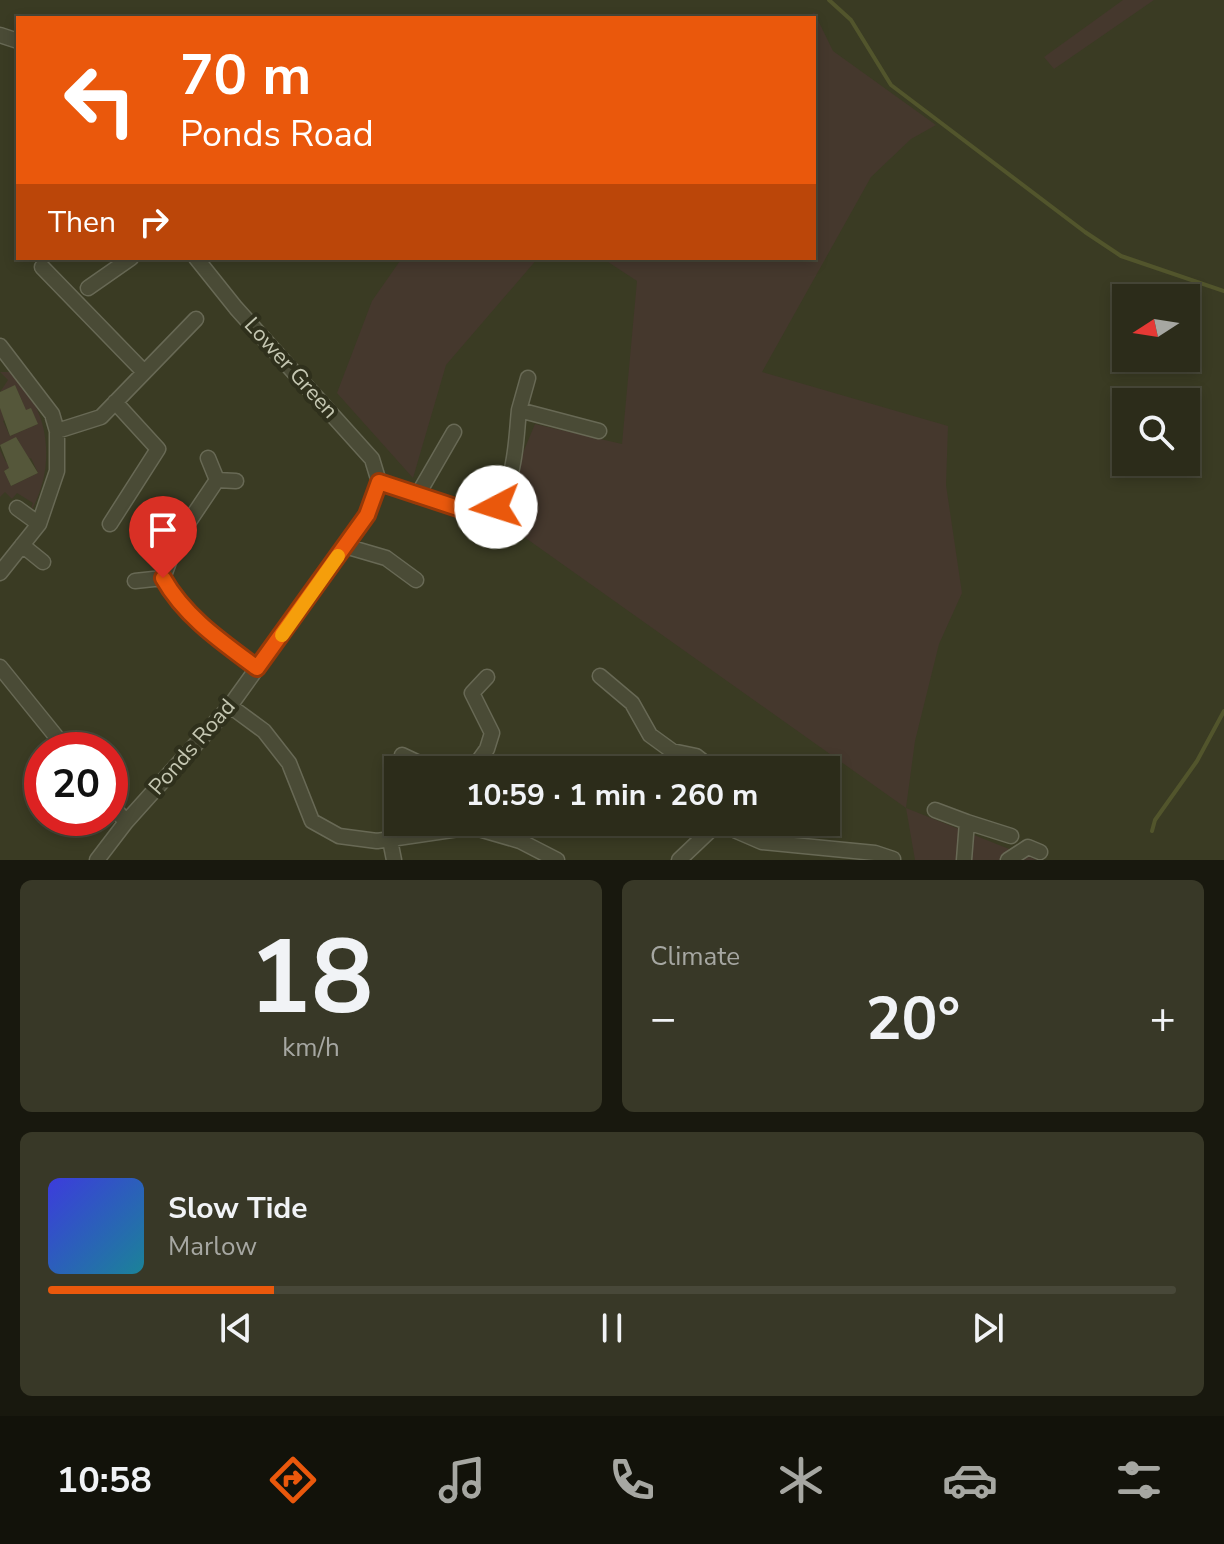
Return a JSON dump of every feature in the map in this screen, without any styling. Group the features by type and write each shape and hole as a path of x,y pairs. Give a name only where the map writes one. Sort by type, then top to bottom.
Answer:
{"street":[{"path":"88,288 128,260"},
{"name":"Lower Green","path":"198,260 236,308 372,459 379,482"},
{"path":"42,267 144,372"},
{"path":"57,431 101,417 196,319"},
{"path":"0,573 39,524 57,471 57,431 52,414 3,355"},
{"path":"379,482 482,516 496,507 513,471 519,410 528,378"},
{"path":"110,524 158,449 115,402"},
{"path":"519,410 599,431"},
{"path":"417,496 454,432"},
{"path":"208,458 217,480"},
{"path":"217,480 236,481"},
{"path":"217,480 178,538 163,578 173,596 208,632 257,668"},
{"name":"Ponds Road","path":"128,820 230,706 367,515 379,482"},
{"path":"17,508 39,524"},
{"path":"22,545 43,562"},
{"path":"345,546 386,558 416,580"},
{"path":"135,581 163,578"},
{"path":"600,676 632,703 650,735 672,751 696,756"},
{"path":"482,756 492,733 472,693 487,677"},
{"path":"3,678 51,732"},
{"path":"230,706 264,731 289,763 312,821 339,836 390,840 410,836"},
{"path":"935,810 1011,836"},
{"path":"964,860 967,822"},
{"name":"Ponds Road","path":"96,858 114,836"},
{"path":"503,836 557,860"},
{"path":"679,860 704,836"},
{"path":"749,836 762,842 875,853 893,859"},
{"path":"390,840 394,860"},
{"path":"1008,860 1028,847 1040,852"}],"shaded area":[{"path":"1123,0 1154,0 1054,69 1044,57"},
{"path":"816,16 833,51 936,125 911,139 871,177 762,372 948,426 946,485 962,593 939,644 915,741 906,808 840,761 840,756 833,756 496,517 535,424 622,444 637,281 605,260 816,260"},
{"path":"401,260 536,260 446,365 413,478 337,393 372,301"},
{"path":"0,372 10,372 22,382 37,410 46,440 45,472 36,502 28,516 33,503 17,493 12,499 5,492 0,497 0,450 6,462 10,461 13,466 4,471 11,486 38,473 31,458 20,463 24,453 17,438 0,445 0,408 12,417 3,421 10,436 38,424 21,412 23,403 15,386 0,392 8,380"},
{"path":"906,808 1037,860 915,860"}],"building":[{"path":"15,385 26,410 31,408 38,424 10,436 0,408 0,392"},
{"path":"16,437 38,473 11,486 4,471 9,468 0,445"}],"waterway":[{"path":"829,0 851,20 891,85 1085,232 1121,256 1224,291"},
{"path":"1152,831 1155,820 1197,761 1224,711"}],"slow traffic":[{"path":"282,635 338,556"}],"route":[{"path":"163,578 173,596 208,632 257,668 367,515 379,482 431,502 482,516 496,507"}]}
